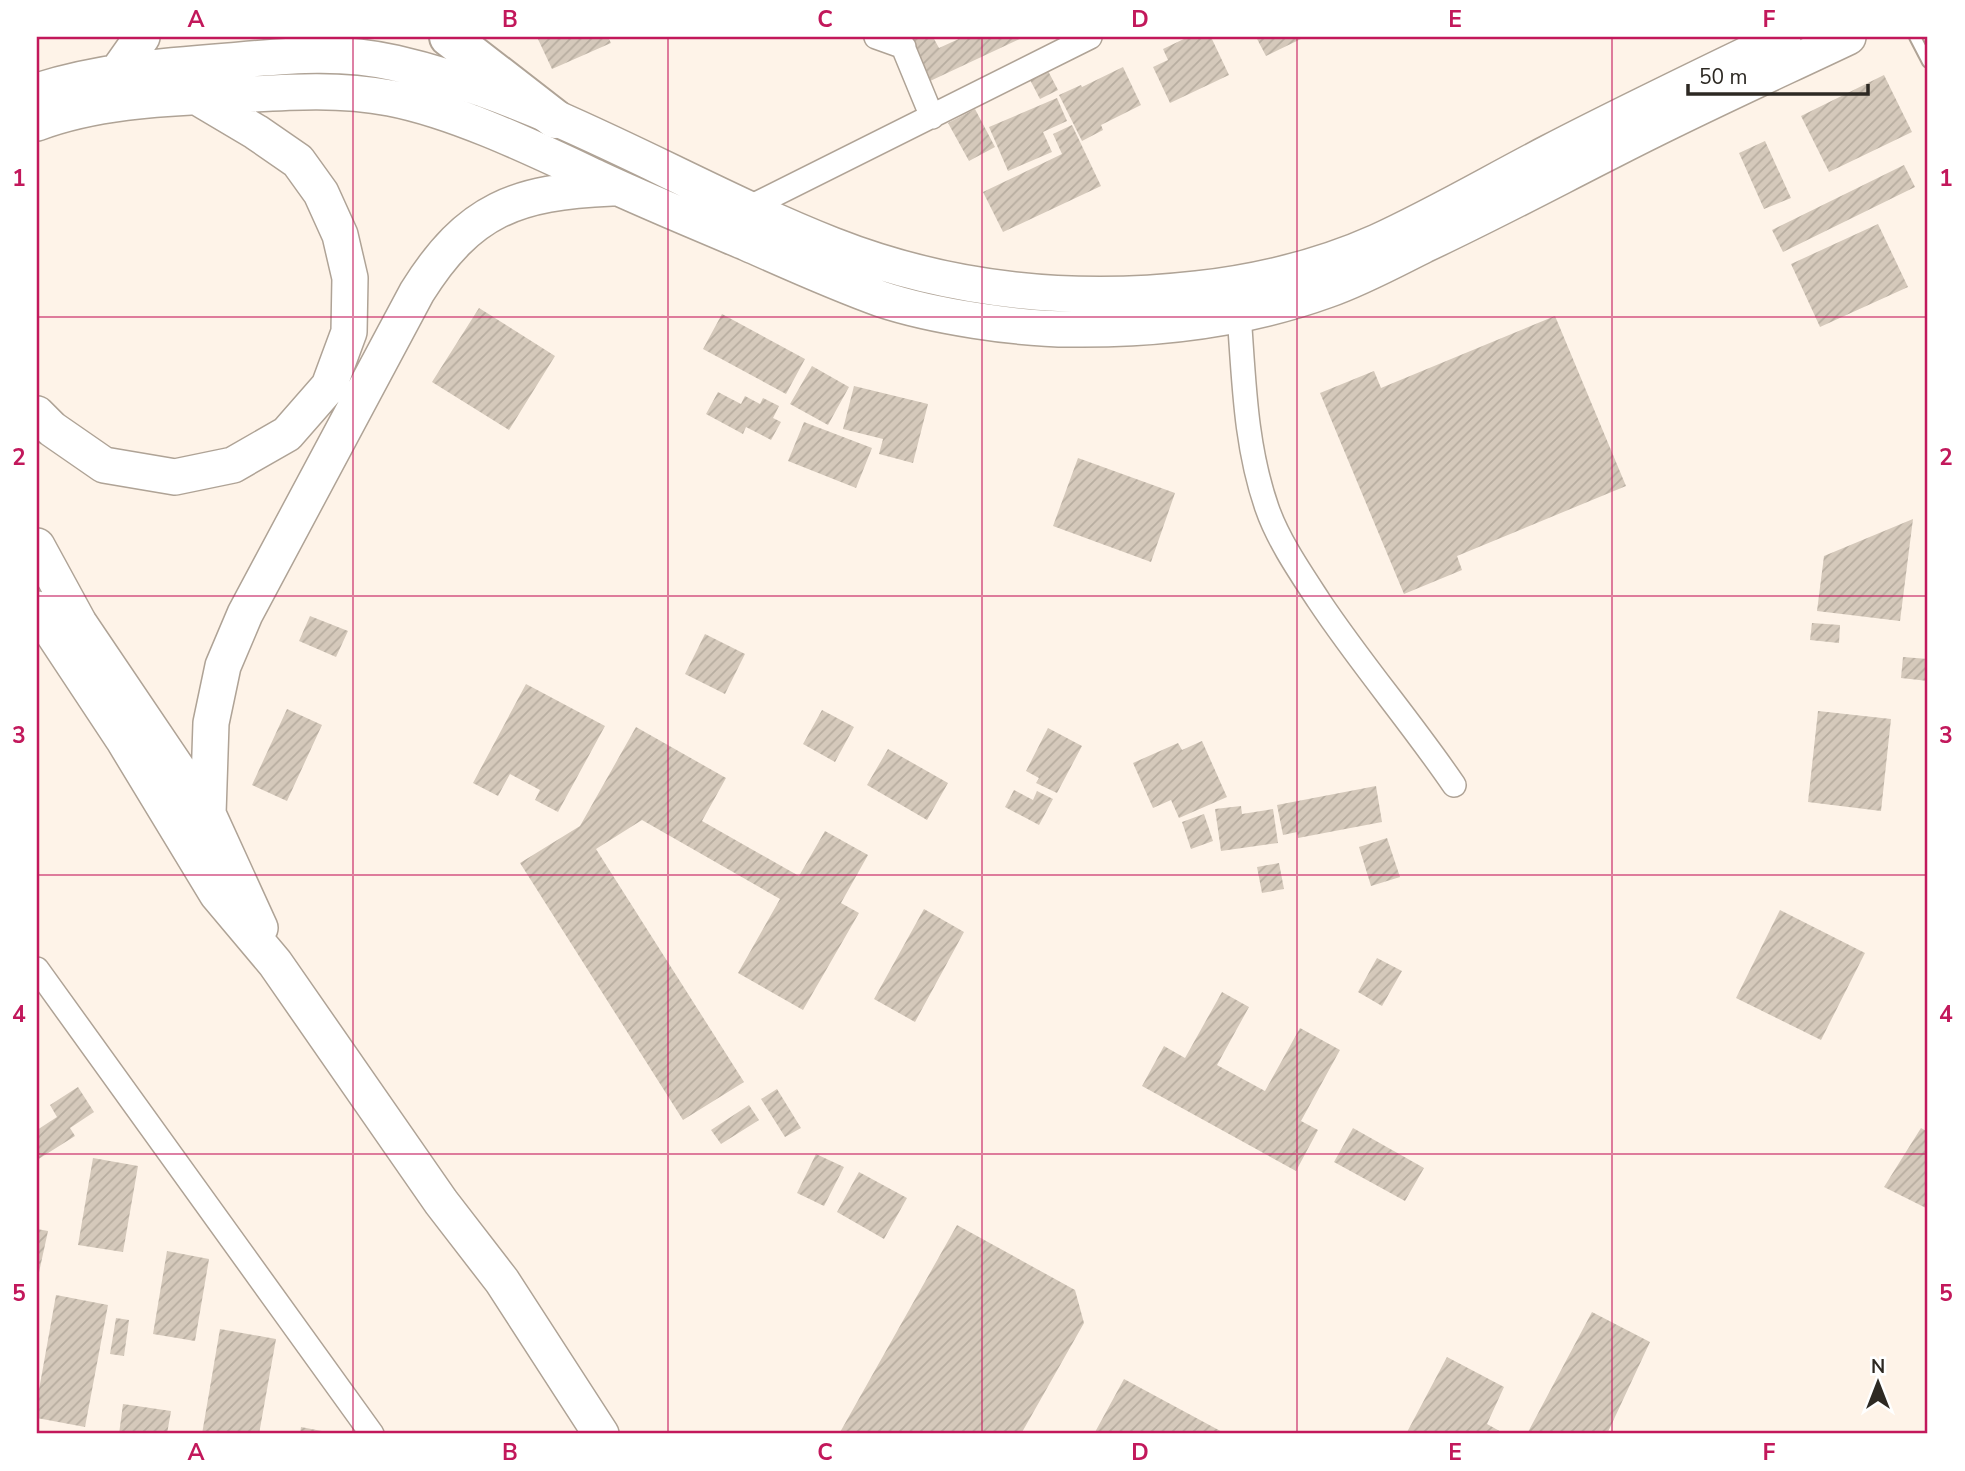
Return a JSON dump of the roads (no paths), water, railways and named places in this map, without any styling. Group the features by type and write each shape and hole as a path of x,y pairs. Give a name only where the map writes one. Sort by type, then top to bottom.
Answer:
{"highway":[{"path":"449,37 555,119"}],"main road":[{"path":"118,71 142,37"},
{"path":"37,91 118,71 309,54 365,58 405,65 460,82 555,119 832,245 888,265 979,286 1050,294 1104,295 1159,293 1274,276 1373,243 1614,119 1783,37"},
{"path":"37,123 96,108 197,97 303,91 351,92 391,98 453,117 537,150 617,188 874,296 949,315 1066,329 1117,328 1239,314 1330,289 1486,216 1620,146 1848,37"},
{"path":"37,414 52,429 104,465 175,477 233,464 287,434 328,386 349,332 350,278 340,235 326,204 298,162 257,132 197,97"},
{"path":"208,814 211,723 223,666 245,614 432,267 472,225 519,201 545,194 617,188 682,177"},
{"path":"37,546 79,623 208,814 275,963"},
{"path":"37,609 123,739 217,894 275,963 441,1202 502,1282 601,1434"},
{"path":"37,656 64,677 123,739"}],"street":[{"path":"876,37 902,42 932,117"},
{"path":"748,208 1090,37"},
{"path":"1239,314 1247,426 1254,464 1268,511 1300,572 1338,630 1454,785"},
{"path":"37,969 372,1434"}],"lane":[{"path":"1915,37 1928,62"}]}
